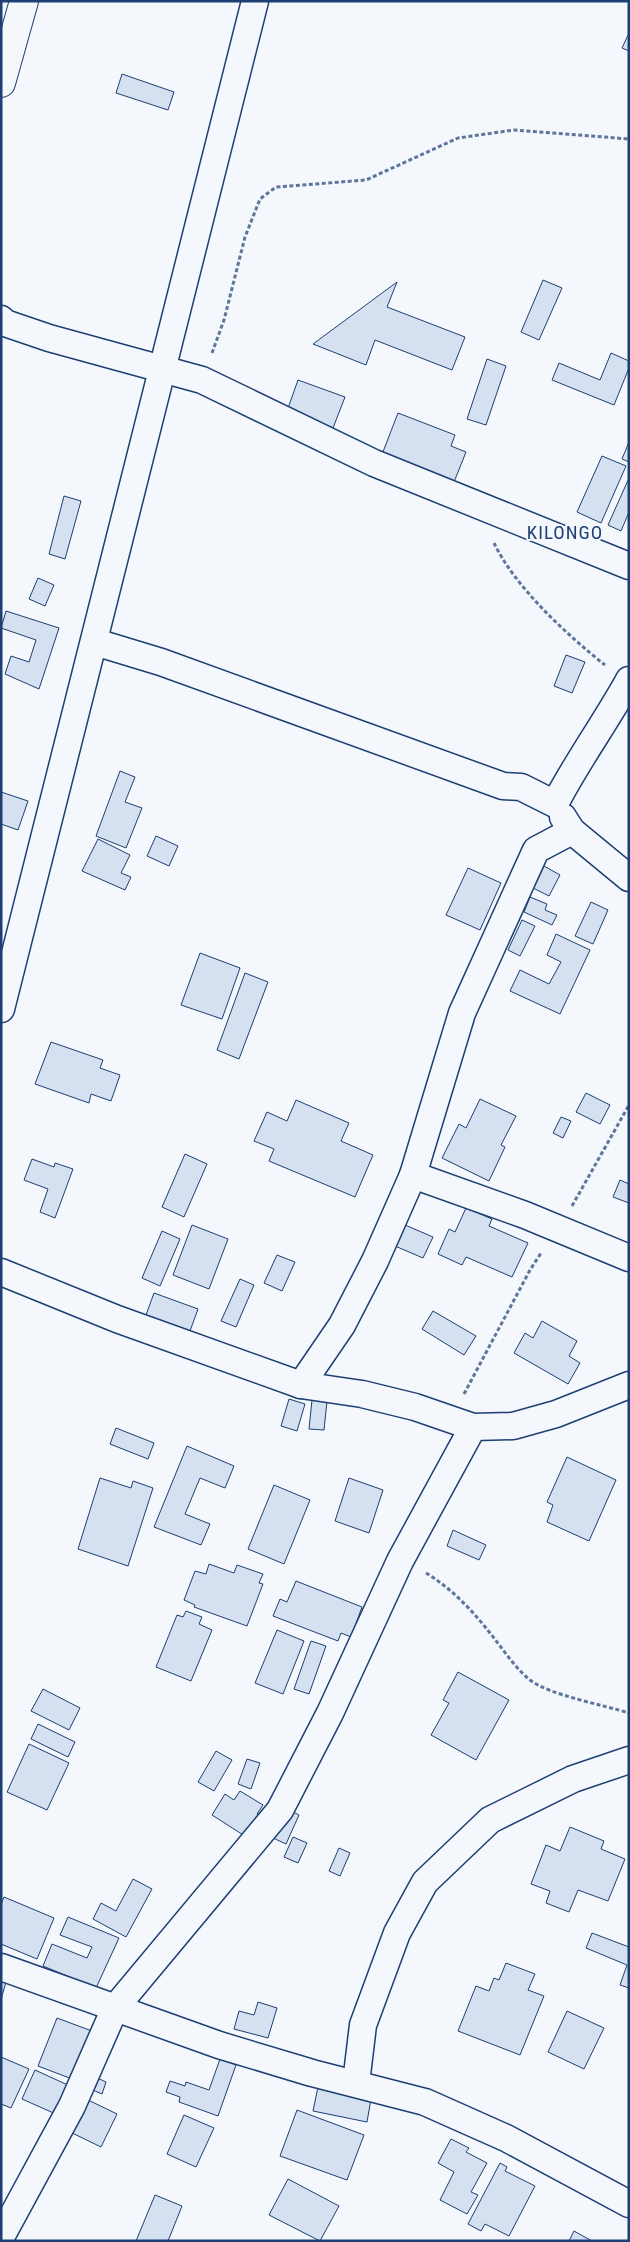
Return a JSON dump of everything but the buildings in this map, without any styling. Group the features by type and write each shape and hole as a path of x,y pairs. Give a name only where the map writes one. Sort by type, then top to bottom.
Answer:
{"highway":[{"path":"1,83 24,1"}],"street":[{"path":"1,1009 256,1"},
{"path":"1,319 5,323 49,338 202,380 374,462 476,506 629,566"},
{"path":"94,642 161,662 504,786 521,787 555,804 572,831 629,878"},
{"path":"555,804 572,771 605,723 628,681"},
{"path":"301,1385 342,1324 375,1261 413,1175 462,1013 536,850 572,831"},
{"path":"413,1175 558,1228 629,1258"},
{"path":"1,1272 117,1319 301,1385 380,1398 415,1407 462,1423 513,1426 556,1414 629,1385"},
{"path":"1,2237 72,2106 115,2008 280,1810 330,1713 462,1423"},
{"path":"356,2083 363,2025 398,1932 425,1882 490,1820 573,1780 629,1760"},
{"path":"1,1967 219,2045 312,2073 425,2102 497,2134 629,2204"}],"path":[{"path":"202,380 224,320 245,238 254,214 260,199 276,187 366,180 458,138 514,130 629,139"},
{"path":"476,506 502,560 541,607 572,639 628,681"},
{"path":"462,1423 530,1270 558,1228 606,1148 629,1105"},
{"path":"400,1561 427,1573 455,1594 489,1631 515,1666 531,1681 557,1692 629,1713"}],"district":[{"name":"KILONGO","path":"565,532"}]}
